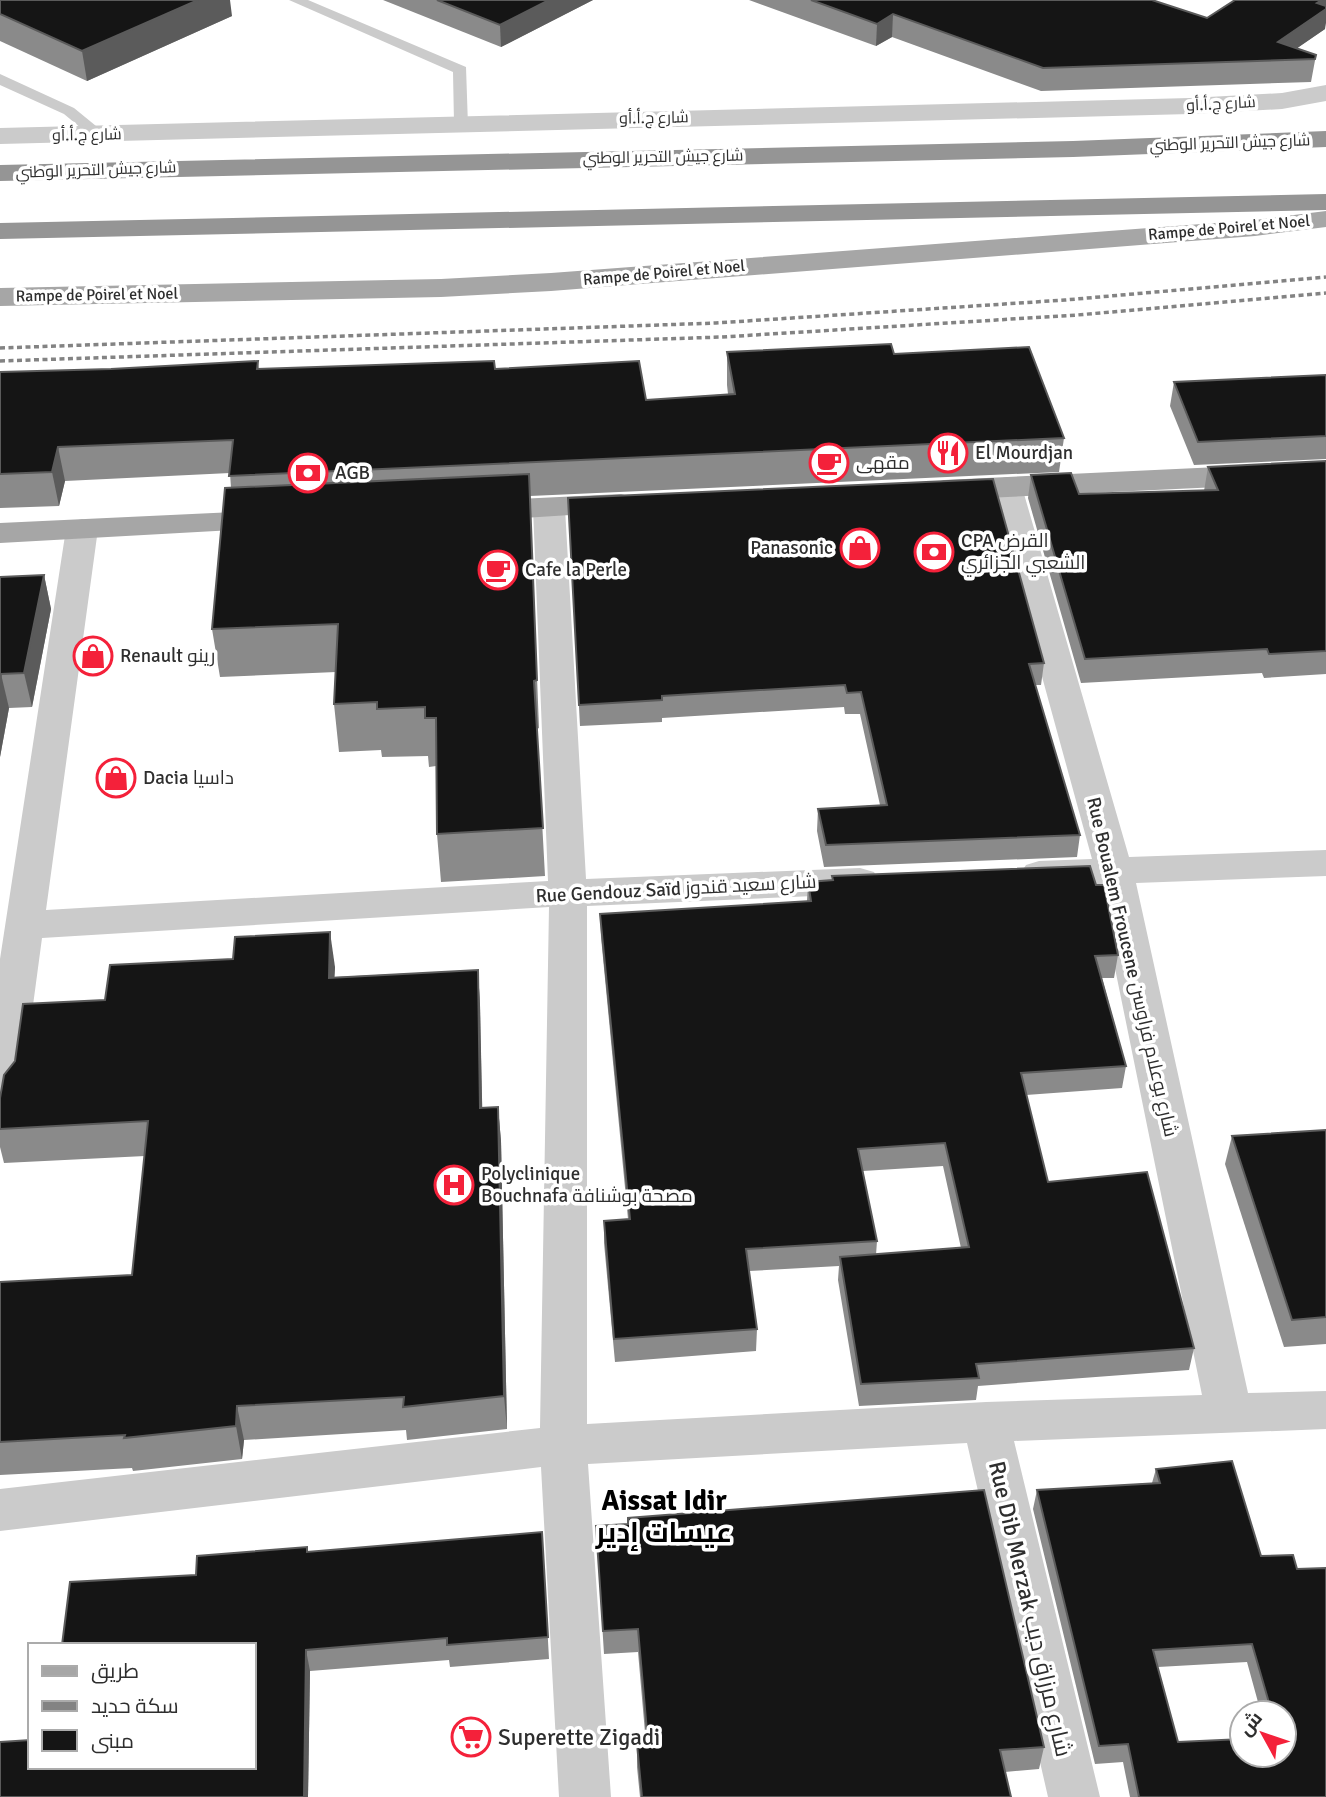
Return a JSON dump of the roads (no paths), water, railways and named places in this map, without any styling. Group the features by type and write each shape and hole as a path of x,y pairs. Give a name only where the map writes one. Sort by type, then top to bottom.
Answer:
{"highway":[{"name":"شارع جيش التحرير الوطني","path":"0,173 1073,149 1326,139"},
{"path":"0,231 1326,202"}],"main road":[{"name":"Rampe de Poirel et Noel","path":"0,297 428,288 551,282 890,254 1221,231 1326,219"},
{"path":"909,491 1326,472"},
{"path":"453,512 646,503"},
{"path":"0,533 302,519"}],"street":[{"name":"شارع ج.أ.أو","path":"0,136 1190,106 1320,96"},
{"name":"Rue Boualem Froucene شارع بوعلام فراوسن","path":"1006,487 1114,871 1229,1411"},
{"path":"549,508 568,894 563,1445 585,1797"},
{"path":"0,1095 82,529"},
{"path":"1005,875 1326,863"},
{"name":"Rue Gendouz Saïd شارع سعيد قندوز","path":"26,925 568,894 895,880"},
{"path":"0,1510 563,1445 986,1422 1229,1411 1326,1410"},
{"name":"Rue Dib Merzak شارع مرزاق ديب","path":"986,1422 1074,1797"}],"lane":[{"path":"296,0 461,70 462,123"},
{"path":"0,79 69,111 99,135"}],"railway":[{"path":"0,348 716,323 1065,300 1326,277"},
{"path":"0,361 722,337 1077,315 1326,293"}],"place":[{"name":"El Mourdjan","path":"948,453"},
{"name":"مقهى","path":"829,463"},
{"name":"AGB","path":"308,473"},
{"name":"Panasonic","path":"860,548"},
{"name":"CPA القرض الشعبي الجزائري","path":"934,552"},
{"name":"Cafe la Perle","path":"498,570"},
{"name":"Renault رينو","path":"93,656"},
{"name":"Dacia داسيا","path":"116,778"},
{"name":"Polyclinique Bouchnafa مصحة بوشنافة","path":"454,1185"},
{"name":"Superette Zigadi","path":"471,1737"}],"district":[{"name":"Aissat Idir عيسات إدير","path":"664,1517"}]}
